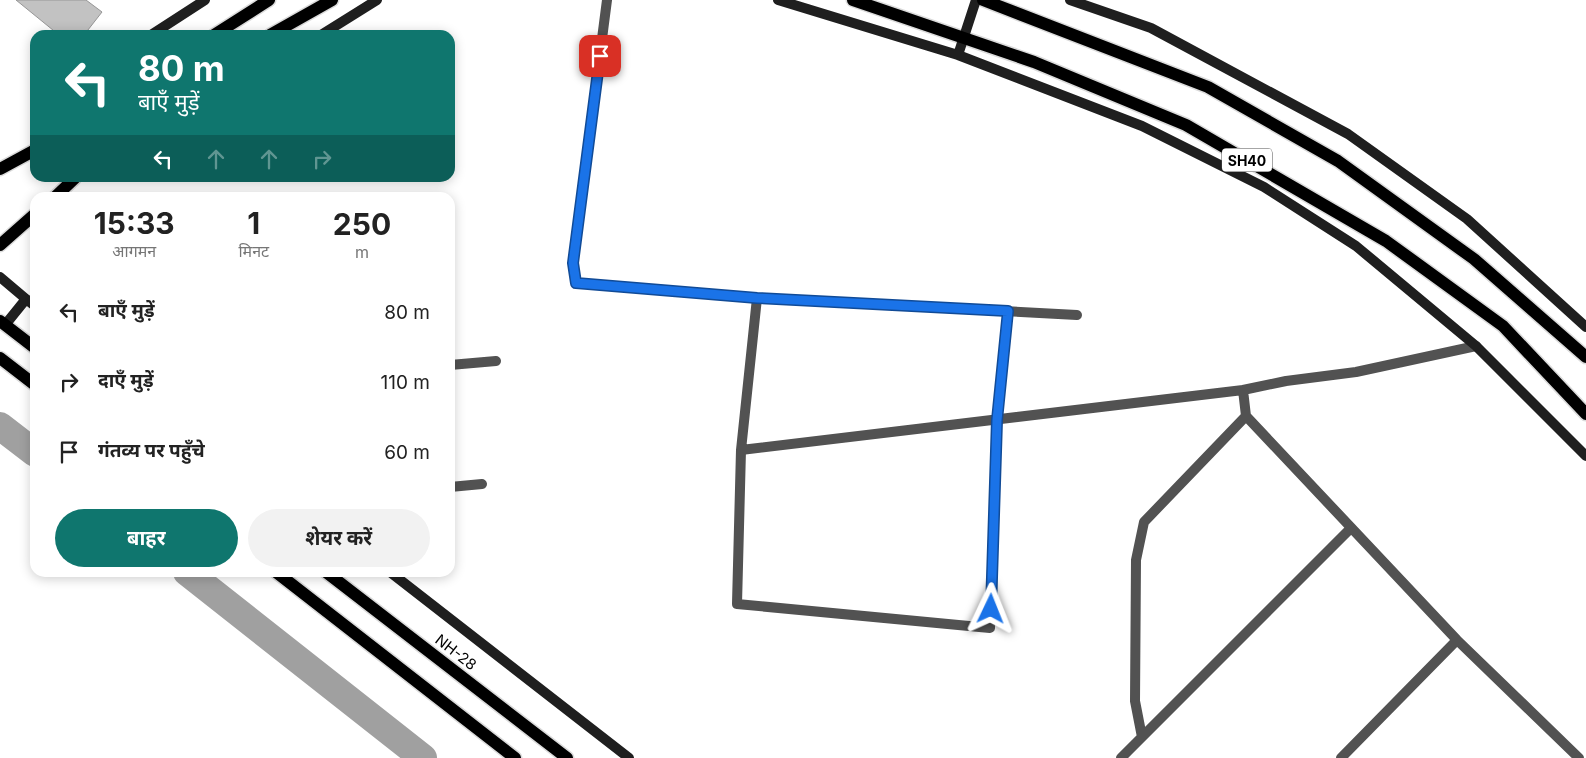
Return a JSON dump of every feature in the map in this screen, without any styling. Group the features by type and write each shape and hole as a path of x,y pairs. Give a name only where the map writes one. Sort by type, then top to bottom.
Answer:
{"main road":[{"path":"222,30 268,0"},
{"path":"279,30 332,0"},
{"name":"SH40","path":"853,0 964,36 1034,62 1186,125 1386,241 1503,326 1586,414"},
{"name":"SH40","path":"982,0 1208,87 1338,161 1474,259 1586,357"},
{"path":"0,169 30,153"},
{"path":"60,192 70,182"},
{"path":"0,246 30,219"},
{"path":"3,323 30,344"},
{"path":"0,358 30,381"},
{"path":"282,577 515,758"},
{"name":"NH-28","path":"332,577 567,758"}],"street":[{"path":"159,30 205,0"},
{"path":"329,30 376,0"},
{"path":"607,0 573,263 576,283 757,298 1077,315"},
{"path":"778,0 958,55 1142,126 1264,187 1356,246 1476,346 1586,456"},
{"path":"958,55 976,0"},
{"path":"1070,0 1151,28 1348,134 1467,219 1586,327"},
{"path":"0,278 30,302"},
{"path":"757,298 741,450 736,604 990,628 997,420 1008,311"},
{"path":"3,323 26,299"},
{"path":"741,450 1243,390 1286,381 1356,372 1476,346"},
{"path":"455,365 496,361"},
{"path":"1243,390 1246,416 1458,640 1579,758"},
{"path":"1142,737 1135,701 1136,560 1144,522 1246,416"},
{"path":"455,487 482,484"},
{"path":"1121,758 1351,528"},
{"path":"396,577 630,758"},
{"path":"1341,758 1458,640"}],"building":[{"path":"16,0 86,0 102,12 88,30 53,30"}],"waterway":[{"path":"0,426 30,449"},
{"path":"193,577 423,758"}],"route":[{"path":"600,56 573,263 576,283 757,298 1008,311 997,420 991,609"}]}
